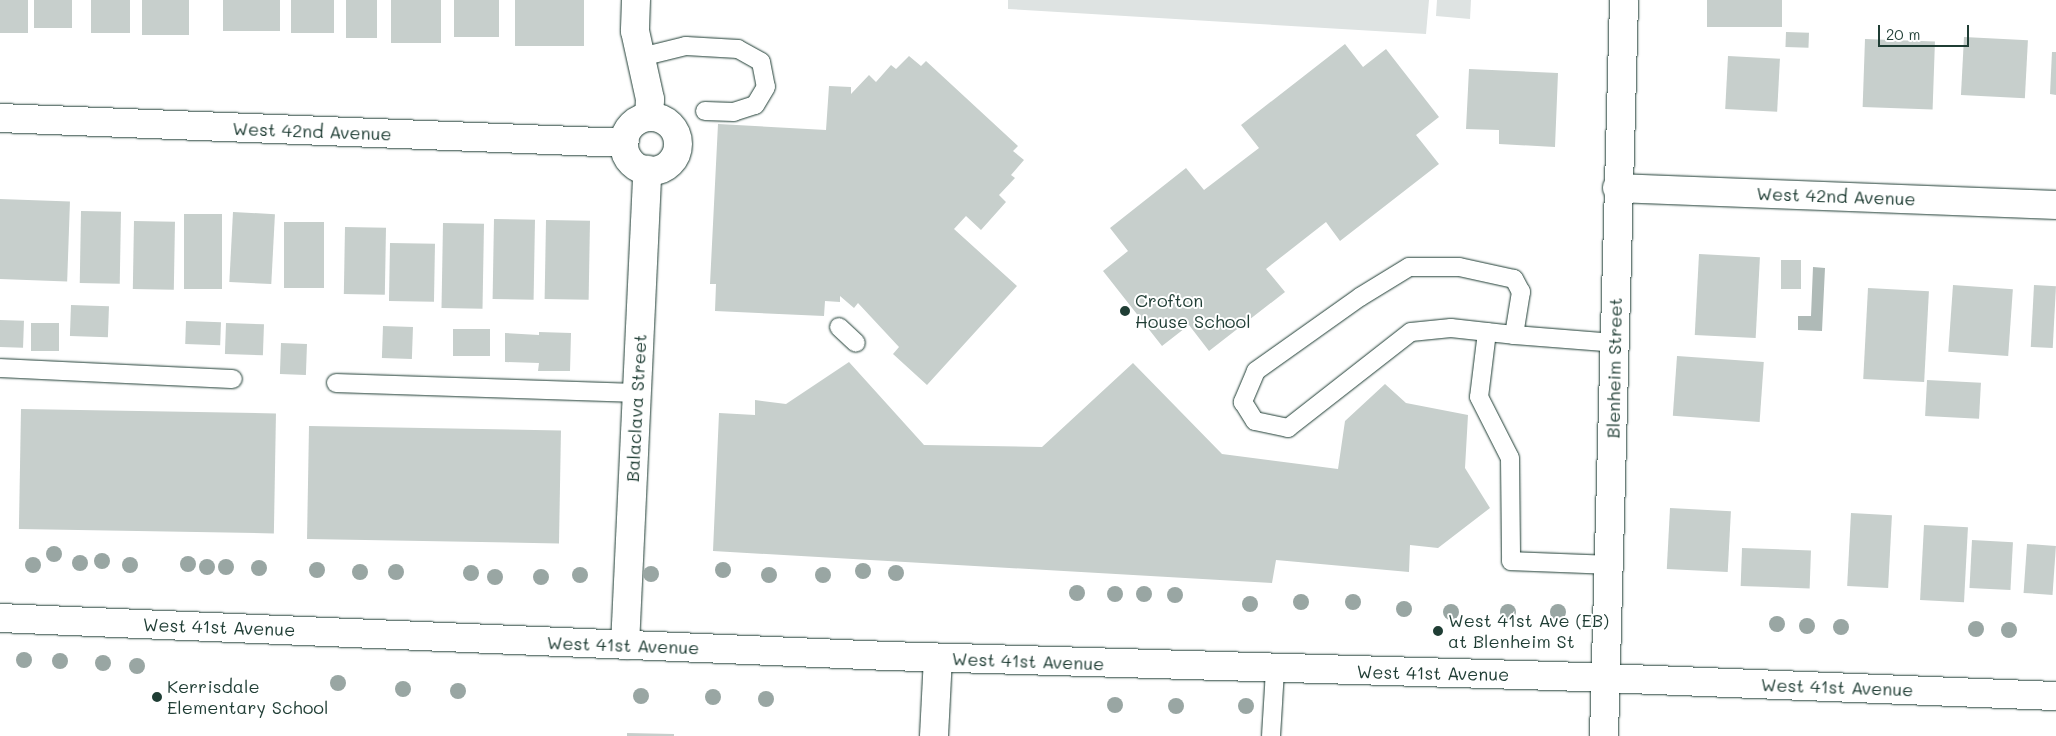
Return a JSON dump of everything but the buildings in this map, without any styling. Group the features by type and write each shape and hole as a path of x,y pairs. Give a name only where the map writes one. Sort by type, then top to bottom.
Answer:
{"street":[{"path":"636,0 635,31 650,99 649,117"},
{"name":"Blenheim Street","path":"1604,736 1610,565 1617,188 1624,0"},
{"path":"649,117 670,125 678,146 668,165 647,170 630,161 624,143 632,125 649,117"},
{"name":"West 42nd Avenue","path":"0,118 624,143"},
{"name":"Balaclava Street","path":"625,645 647,170"},
{"name":"West 42nd Avenue","path":"1617,188 2056,205"},
{"name":"West 41st Avenue","path":"0,618 938,658 1275,670 1606,678 2056,696"},
{"path":"934,736 938,658"}],"lane":[{"path":"641,57 686,46 738,49 761,62 766,87 755,105 734,112 705,111"},
{"path":"1514,336 1521,292 1514,279 1459,267 1409,267 1360,297 1256,371 1243,402 1255,421 1288,428 1411,332 1451,328 1514,336 1615,343"},
{"path":"839,327 856,343"},
{"path":"1487,332 1479,397 1510,458 1511,561 1610,565"},
{"path":"0,368 233,378"},
{"path":"336,383 636,393"},
{"path":"1271,736 1275,670"}],"shaded area":[{"path":"1008,0 1429,0 1426,34 1008,9"},
{"path":"1437,0 1471,0 1470,19 1436,16"},
{"path":"1813,267 1825,268 1822,331 1798,330 1798,316 1811,316"}],"place":[{"name":"Crofton House School","path":"1125,311"},
{"name":"West 41st Ave (EB) at Blenheim St","path":"1438,631"},
{"name":"Kerrisdale Elementary School","path":"157,697"}]}
